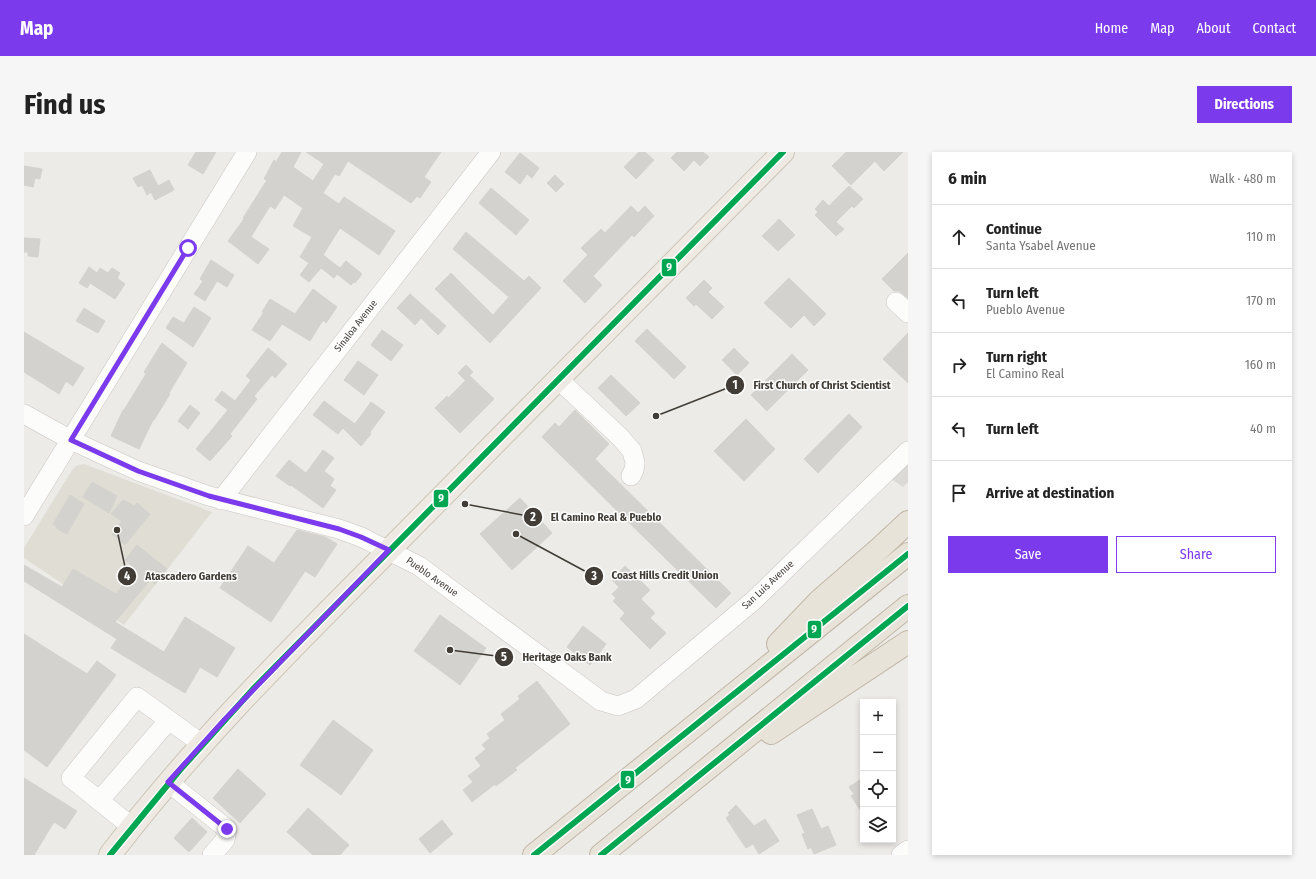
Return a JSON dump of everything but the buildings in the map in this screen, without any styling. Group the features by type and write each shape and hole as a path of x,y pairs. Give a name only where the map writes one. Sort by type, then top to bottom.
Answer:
{"highway":[{"path":"712,712 819,601 908,522"},
{"path":"534,855 908,554"},
{"path":"601,855 908,606"},
{"path":"657,809 908,642"}],"main road":[{"path":"110,855 168,782 202,744 389,550 782,152"}],"street":[{"path":"24,516 247,152"},
{"name":"Sinaloa Avenue","path":"221,500 491,152"},
{"path":"558,379 620,437 632,451 635,463 631,476"},
{"name":"Pueblo Avenue","path":"24,414 71,440 138,471 221,500 339,529 389,550 419,566 601,701 618,706"},
{"name":"San Luis Avenue","path":"618,706 636,699 753,601 908,450"},
{"path":"132,827 71,778 137,697 202,744"},
{"path":"99,801 169,720"},
{"path":"168,782 227,829 225,840 212,855"},
{"path":"901,855 908,850"}],"shaded area":[{"path":"908,461 908,482 903,487 890,478"},
{"path":"84,464 212,512 124,625 24,558 24,548 72,470 76,466"}],"transit line":[{"name":"9","path":"110,855 180,770 254,688 783,152"},
{"name":"9","path":"534,855 908,554"},
{"name":"9","path":"601,855 908,606"}],"place":[{"name":"First Church of Christ Scientist","path":"656,416"},
{"name":"El Camino Real & Pueblo","path":"465,504"},
{"name":"Atascadero Gardens","path":"117,530"},
{"name":"Coast Hills Credit Union","path":"516,534"},
{"name":"Heritage Oaks Bank","path":"450,650"}],"route":[{"path":"188,248 71,440 138,471 209,496 339,529 389,550 225,719 168,782 227,829"}]}
